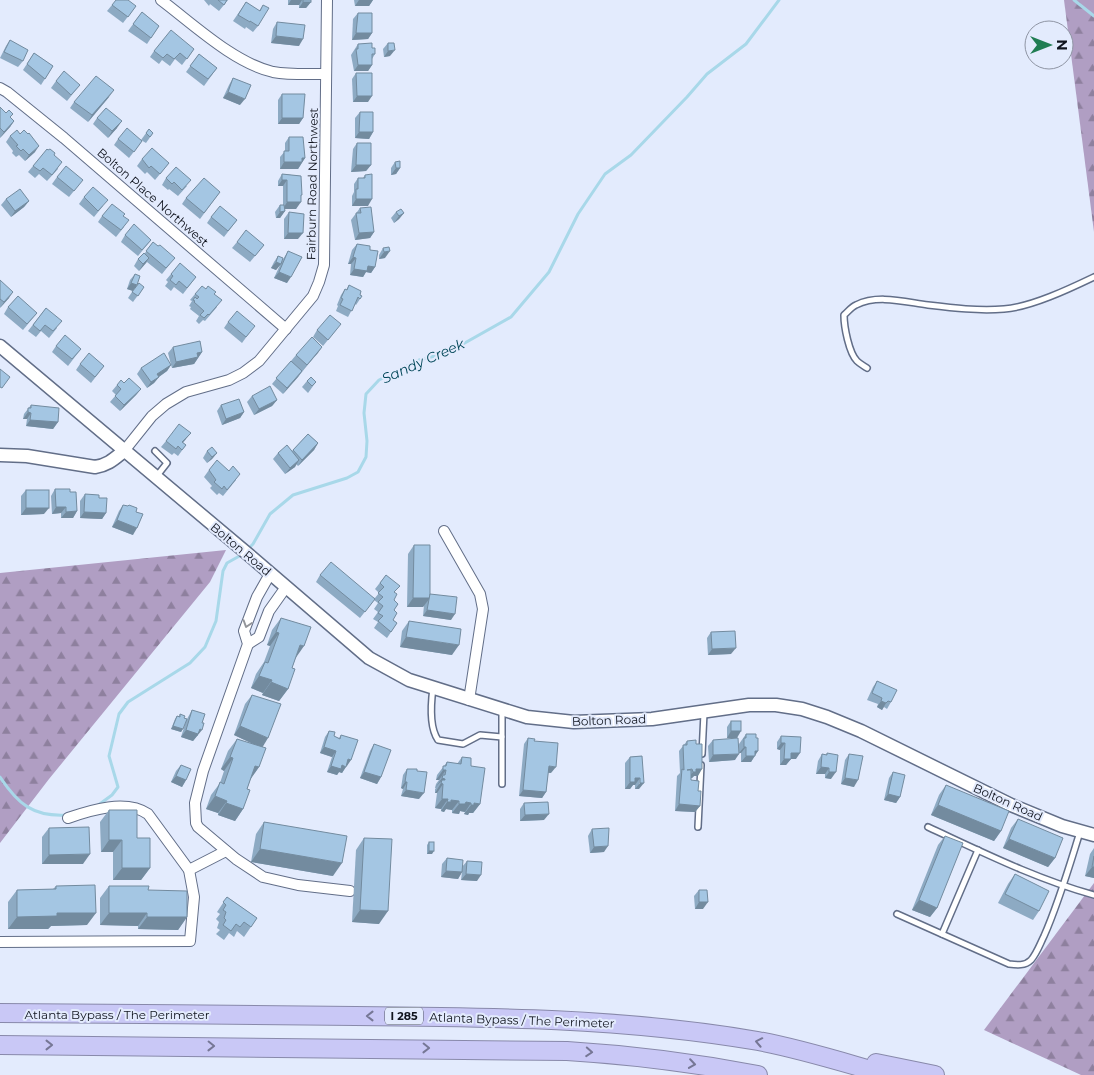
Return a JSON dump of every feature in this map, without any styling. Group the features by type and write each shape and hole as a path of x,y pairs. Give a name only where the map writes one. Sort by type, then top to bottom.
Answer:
{"highway":[{"name":"Atlanta Bypass / The Perimeter","path":"0,1013 541,1018 590,1021 675,1029 760,1042 806,1052 888,1075"},
{"path":"0,1045 567,1051 636,1056 710,1066 758,1075"},
{"path":"806,1052 879,1063 935,1075"}],"street":[{"path":"161,0 240,60 275,72 326,74"},
{"name":"Fairburn Road Northwest","path":"124,451 152,416 166,404 186,392 229,380 243,373 258,361 313,296 324,265 327,0"},
{"name":"Bolton Place Northwest","path":"0,88 64,138 286,329"},
{"name":"Bolton Road","path":"0,346 369,658 409,680 527,717 574,722 652,719 749,705 776,705 802,710 827,717 860,731 1010,805 1062,826 1094,835"},
{"path":"0,455 28,456 95,467 104,466 124,451"},
{"path":"444,530 480,594 483,610 469,700"},
{"path":"270,574 264,583 244,630 248,644 203,770 195,803 198,827 226,851 263,877 298,885 350,891"},
{"path":"248,644 259,637 268,614 286,587"},
{"path":"253,607 268,614"},
{"path":"0,942 190,941 194,897 189,870 148,814 141,809 131,807 97,809 68,818"},
{"path":"189,870 226,851"}],"lane":[{"path":"867,368 856,361 844,325 844,315 855,305 890,299 972,310 1006,309 1036,301 1094,277"},
{"path":"155,451 167,463 156,478"},
{"path":"433,688 433,727 438,740 463,744 480,735 502,737"},
{"path":"502,709 502,784"},
{"path":"698,827 704,712"},
{"path":"928,826 1030,874 1063,886 1094,894"},
{"path":"897,914 1009,964 1020,966 1030,961 1036,953 1063,886 1080,831"},
{"path":"942,934 978,850"}],"green space":[{"path":"1064,0 1094,0 1094,232 1073,70 1074,20 1067,20"},
{"path":"226,550 210,582 49,779 0,843 0,573"},
{"path":"1094,883 1094,1075 1081,1075 984,1030"}],"building":[{"path":"116,0 128,0 136,6 128,17 112,5"},
{"path":"218,0 227,0 224,5"},
{"path":"303,0 311,0 311,2 303,2"},
{"path":"246,2 260,11 263,5 269,8 258,26 238,15"},
{"path":"142,12 159,26 151,38 133,24"},
{"path":"358,13 372,13 372,33 356,33"},
{"path":"277,22 305,25 303,39 276,36"},
{"path":"171,30 194,49 187,59 180,53 174,59 167,54 163,58 154,51"},
{"path":"10,40 28,50 23,61 4,52"},
{"path":"372,43 372,48 375,48 375,54 372,54 372,65 358,65 356,49 358,49 358,44"},
{"path":"388,43 394,43 395,50 388,51"},
{"path":"34,53 53,66 45,79 27,64"},
{"path":"199,54 217,68 208,79 190,66"},
{"path":"64,71 80,85 71,95 56,81"},
{"path":"356,73 372,73 372,96 357,96"},
{"path":"96,76 114,90 92,115 74,102"},
{"path":"233,78 251,85 245,99 228,92"},
{"path":"282,94 305,94 303,118 282,118"},
{"path":"0,107 6,113 9,110 13,114 10,117 14,121 4,132 0,128"},
{"path":"106,108 122,121 112,131 97,118"},
{"path":"360,112 373,112 373,132 359,132"},
{"path":"127,128 142,141 134,152 118,139"},
{"path":"149,129 153,133 150,137 146,133"},
{"path":"17,130 20,134 24,130 29,133 39,146 29,155 23,149 21,151 16,146 18,145 10,136"},
{"path":"289,137 303,137 305,158 302,158 302,162 284,162 284,151 289,151"},
{"path":"357,143 371,143 371,165 356,165"},
{"path":"152,148 169,163 160,174 151,166 149,168 142,159"},
{"path":"47,149 55,153 54,155 62,162 52,175 43,168 40,171 33,166"},
{"path":"400,161 400,168 396,168 395,162"},
{"path":"66,166 83,180 74,191 57,177"},
{"path":"176,167 191,180 182,190 174,182 172,184 166,178"},
{"path":"282,174 301,176 301,202 287,202 287,180 282,180"},
{"path":"372,174 372,199 356,199 358,178 365,178 365,175"},
{"path":"204,178 220,192 204,213 186,198"},
{"path":"93,187 108,200 98,211 84,197"},
{"path":"20,189 29,201 15,211 6,199"},
{"path":"112,204 125,214 123,216 129,220 121,230 102,216"},
{"path":"280,205 284,205 285,211 280,212"},
{"path":"220,206 237,220 228,231 211,217"},
{"path":"371,207 374,232 359,233 356,213 361,213 360,208"},
{"path":"401,209 404,213 399,216 396,212"},
{"path":"289,212 304,214 303,233 288,233"},
{"path":"134,224 151,240 142,250 125,235"},
{"path":"246,230 264,245 255,256 237,242"},
{"path":"153,242 158,246 160,245 175,258 166,268 146,251"},
{"path":"357,244 370,246 370,250 378,251 375,267 368,266 367,271 354,269 356,258 353,257"},
{"path":"389,247 390,251 384,252 383,248"},
{"path":"288,251 302,257 291,277 279,272"},
{"path":"144,253 149,258 143,264 138,259"},
{"path":"278,256 283,258 281,264 276,262"},
{"path":"180,263 196,277 187,288 179,281 176,285 170,280 173,276 171,274"},
{"path":"135,274 140,276 137,285 131,283"},
{"path":"0,280 13,292 4,302 0,299"},
{"path":"139,283 144,287 138,296 132,292"},
{"path":"349,285 361,291 360,295 362,296 360,299 358,297 352,311 340,305 345,289 347,290"},
{"path":"202,286 206,289 208,286 222,300 204,318 200,315 204,311 193,300 195,297 197,299 199,297 195,294"},
{"path":"18,296 37,313 27,324 8,307"},
{"path":"46,308 62,321 53,331 45,325 40,331 33,325"},
{"path":"237,311 255,326 246,337 228,322"},
{"path":"330,315 341,324 328,340 317,330"},
{"path":"65,335 81,349 72,359 56,346"},
{"path":"312,337 322,347 307,365 296,355"},
{"path":"200,341 202,352 197,353 198,357 176,362 173,347"},
{"path":"89,353 104,366 95,377 80,364"},
{"path":"164,353 171,365 157,374 159,377 151,382 141,368"},
{"path":"291,361 302,371 287,388 276,378"},
{"path":"0,369 10,377 2,388 0,387"},
{"path":"311,377 316,382 312,386 307,381"},
{"path":"129,378 141,389 124,405 115,396 121,389 117,385 121,380 124,383"},
{"path":"270,386 277,400 259,409 252,396"},
{"path":"239,399 244,412 226,419 221,405"},
{"path":"31,405 59,408 58,422 30,420 31,413 28,412 28,408 31,408"},
{"path":"179,424 191,433 182,442 186,445 182,450 178,446 176,449 166,441"},
{"path":"308,434 318,443 302,460 293,450"},
{"path":"287,445 299,460 290,468 278,453"},
{"path":"212,447 217,453 212,457 207,451"},
{"path":"217,460 229,471 233,466 240,474 227,490 224,486 222,489 214,482 216,480 209,470"},
{"path":"55,489 70,489 70,492 76,492 77,511 66,512 66,507 56,507"},
{"path":"26,490 49,490 49,508 26,508"},
{"path":"85,494 99,495 99,498 107,498 106,513 84,512"},
{"path":"123,505 137,508 136,512 143,514 137,528 117,520"},
{"path":"414,545 430,545 430,598 413,598"},
{"path":"331,562 375,599 365,612 320,575"},
{"path":"386,575 400,586 394,592 397,594 394,600 398,604 394,610 397,613 393,620 397,623 391,632 378,621 383,616 378,613 383,606 378,602 383,597 378,593 384,587 380,583"},
{"path":"430,594 457,597 455,614 427,610"},
{"path":"281,618 311,627 304,646 300,645 292,668 295,669 288,689 271,682 272,680 259,676 265,662 268,663 279,633 276,632"},
{"path":"409,621 461,629 459,645 406,637"},
{"path":"735,631 736,648 712,649 711,632"},
{"path":"877,681 897,690 891,702 881,701 882,698 872,693"},
{"path":"252,695 281,704 268,738 240,726"},
{"path":"192,710 205,714 202,730 200,729 198,734 186,730"},
{"path":"180,714 187,719 183,729 173,726 177,716 180,717"},
{"path":"731,721 741,721 741,731 731,731"},
{"path":"329,731 335,732 334,736 340,739 341,735 358,740 351,760 348,759 346,767 342,765 341,769 331,766 336,751 324,747"},
{"path":"746,734 756,734 756,738 758,738 758,751 755,751 755,756 746,756 744,738 746,738"},
{"path":"781,736 801,737 800,753 791,753 791,759 784,759 785,743 781,743"},
{"path":"528,738 535,739 534,741 558,743 556,767 549,766 546,792 523,790"},
{"path":"738,738 739,754 713,755 713,740"},
{"path":"237,739 266,748 259,767 255,766 247,789 250,790 243,809 226,803 227,801 215,796 220,782 224,784 233,758 230,757"},
{"path":"696,740 696,744 702,744 702,769 696,769 696,772 693,772 692,769 687,770 691,770 691,780 699,781 698,791 701,791 700,806 679,804 682,769 684,770 683,745 687,745 687,741"},
{"path":"374,744 391,750 381,777 364,772"},
{"path":"827,753 838,755 836,772 829,772 829,768 821,767 822,754 827,755"},
{"path":"849,754 863,756 858,780 845,778"},
{"path":"642,756 644,783 640,783 640,778 635,778 635,782 630,782 630,757"},
{"path":"462,757 471,758 471,766 485,768 480,804 474,803 474,805 471,805 471,803 466,802 465,804 459,804 459,801 451,800 451,802 447,802 448,799 442,799 443,784 441,783 442,780 445,780 442,778 446,770 443,770 443,766 446,766 447,762 461,764"},
{"path":"181,765 191,769 186,780 176,776"},
{"path":"407,769 427,772 424,793 406,790"},
{"path":"893,772 905,775 900,797 888,794"},
{"path":"946,785 1009,811 1001,831 938,805"},
{"path":"548,802 549,814 525,815 524,803"},
{"path":"109,810 137,810 137,838 150,838 150,868 122,868 122,840 109,840"},
{"path":"1018,819 1063,838 1055,858 1009,839"},
{"path":"264,822 347,836 342,863 260,849"},
{"path":"89,827 90,854 49,855 49,828"},
{"path":"609,828 608,846 594,847 592,829"},
{"path":"945,836 963,843 937,908 919,900"},
{"path":"364,838 392,839 388,911 360,910"},
{"path":"429,842 434,842 434,851 429,851"},
{"path":"447,858 463,860 462,872 446,871"},
{"path":"467,861 482,862 481,875 466,874"},
{"path":"1015,874 1049,891 1039,911 1005,894"},
{"path":"95,885 96,913 57,913 57,916 17,917 17,890"},
{"path":"109,886 149,886 148,890 187,891 187,917 147,917 147,913 109,913"},
{"path":"699,890 707,890 708,902 699,902"},
{"path":"227,897 257,918 251,927 244,922 240,927 236,924 231,931 223,925 226,920 224,918 226,912 223,910 226,905 223,902"}],"waterway":[{"name":"Sandy Creek","path":"248,549 253,544 270,514 293,495 347,478 358,472 366,457 367,441 364,413 366,394 379,380 419,360 447,353 511,317 549,272 578,214 605,174 631,155 707,74 746,44 779,0"},
{"path":"1074,0 1094,16"},
{"name":"Sandy Creek","path":"97,806 112,795 118,787 109,756 119,714 128,702 190,663 205,647 216,621 223,571 227,563 243,554"},
{"name":"Sandy Creek","path":"0,777 13,795 28,807 45,814 67,815"}]}
